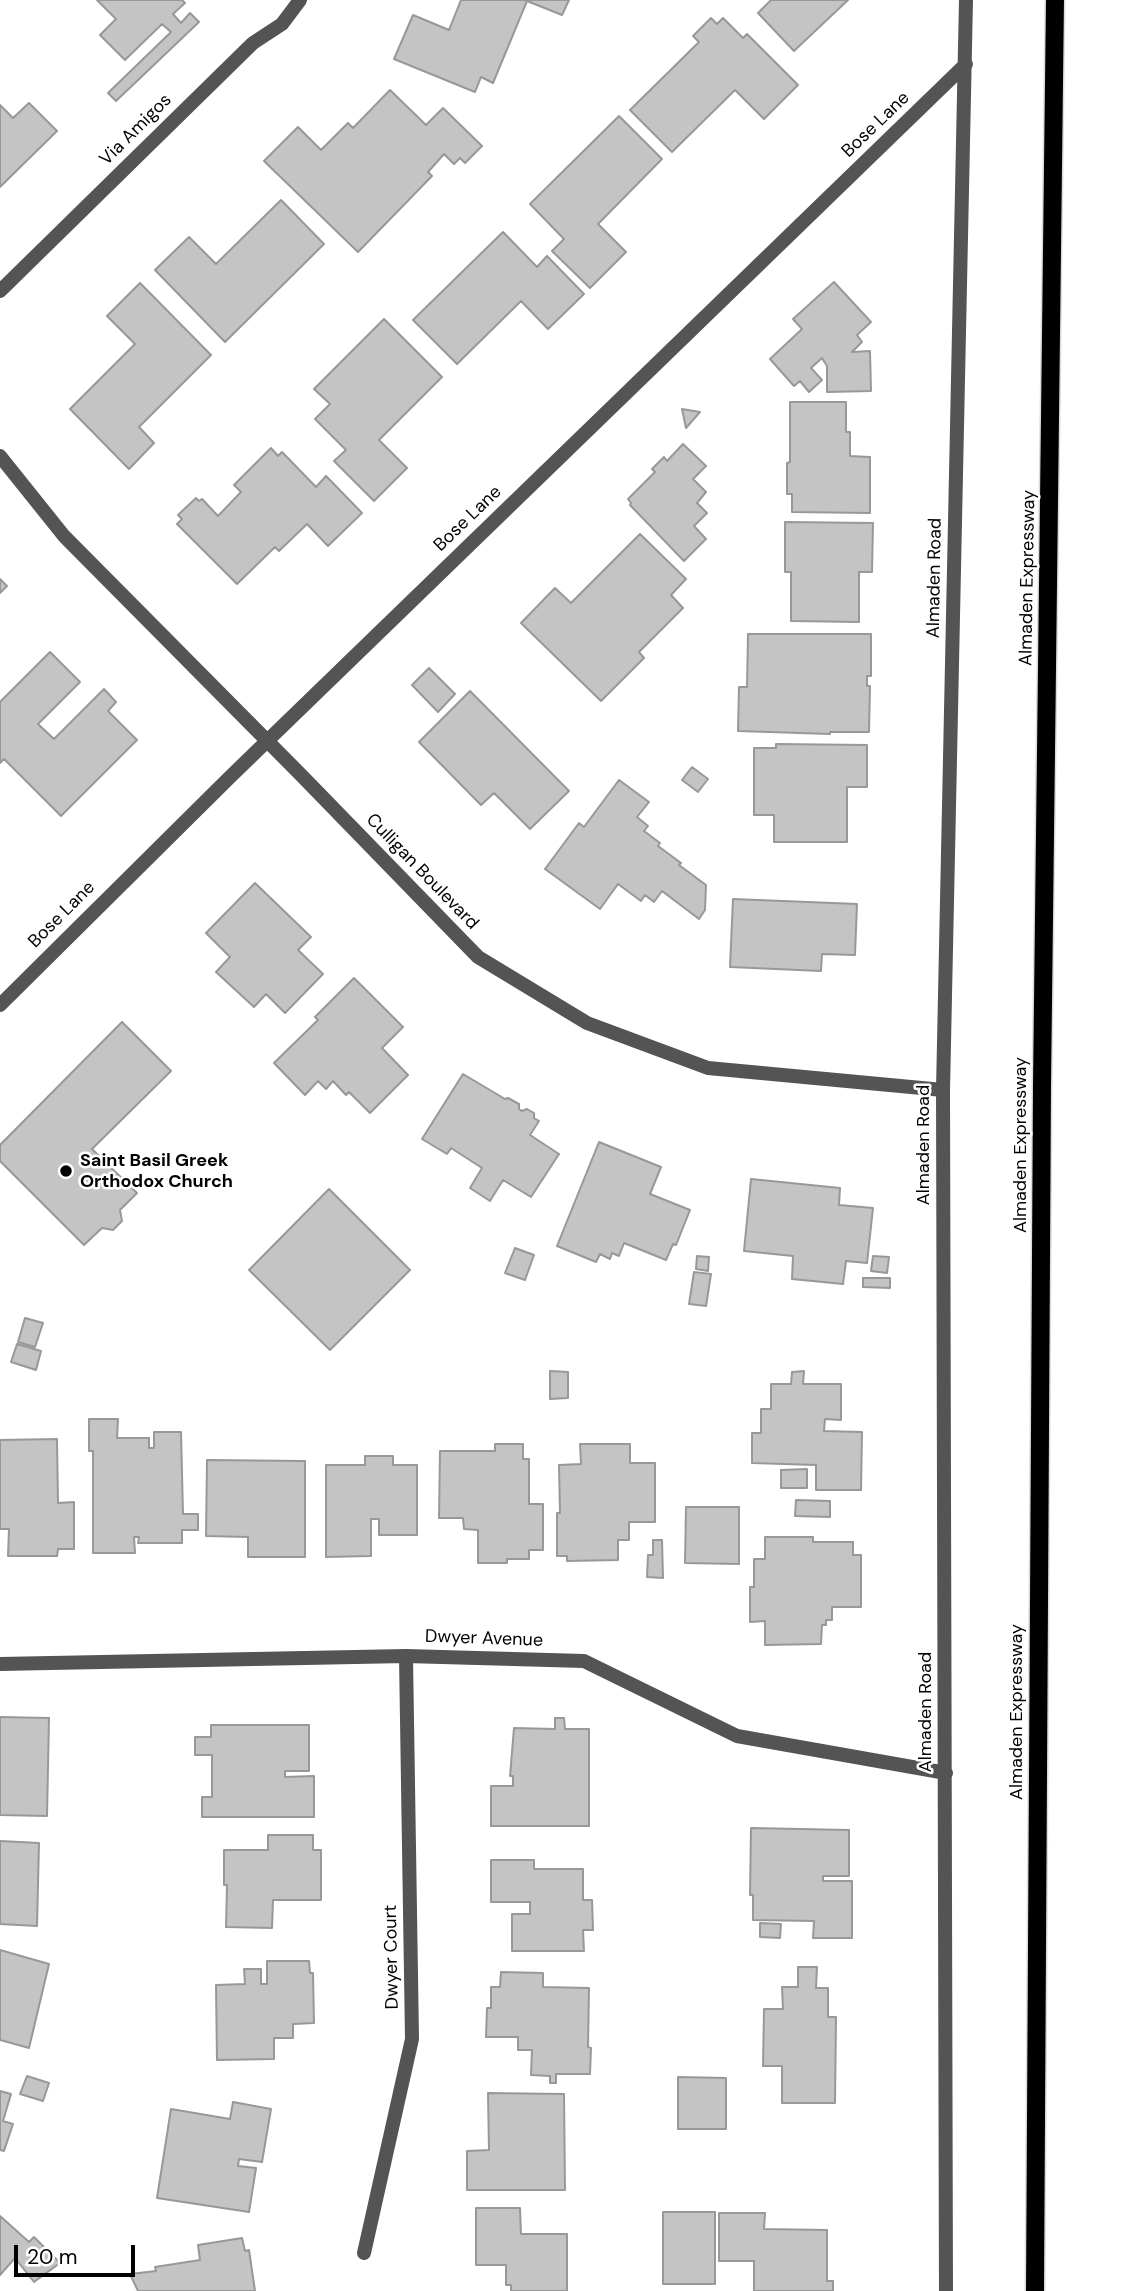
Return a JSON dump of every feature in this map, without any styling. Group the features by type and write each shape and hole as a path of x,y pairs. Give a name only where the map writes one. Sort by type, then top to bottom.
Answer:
{"main road":[{"name":"Almaden Expressway","path":"1035,2291 1042,1098 1055,0"}],"street":[{"name":"Via Amigos","path":"0,291 253,43 282,24 300,0"},
{"name":"Almaden Road","path":"946,2291 943,1090 967,0"},
{"name":"Bose Lane","path":"0,1005 267,741 966,64"},
{"name":"Culligan Boulevard","path":"0,456 64,536 478,957 587,1023 708,1068 943,1090"},
{"name":"Dwyer Avenue","path":"0,1664 406,1656 584,1661 737,1736 946,1773"},
{"name":"Dwyer Court","path":"363,2253 412,2039 406,1656"}],"building":[{"path":"97,0 182,0 185,3 173,14 181,23 190,13 199,22 116,101 108,93 171,32 162,24 125,60 100,35 116,19"},
{"path":"461,0 569,0 562,15 527,1 493,83 481,77 475,92 394,59 413,15 449,30"},
{"path":"771,0 848,0 794,51 758,13"},
{"path":"711,18 717,24 723,18 743,38 747,34 798,85 764,119 735,90 672,152 630,110 699,42 693,36"},
{"path":"390,90 426,125 443,108 482,146 465,163 460,158 454,164 444,154 428,172 432,176 358,252 264,161 298,127 321,150 348,123 353,128"},
{"path":"29,103 57,131 0,187 0,105 13,118"},
{"path":"619,116 662,159 598,224 626,252 590,288 552,251 564,239 530,204"},
{"path":"281,200 324,244 225,342 155,270 189,237 216,264"},
{"path":"503,232 537,267 547,256 584,294 548,329 521,301 457,364 413,320"},
{"path":"834,282 871,322 857,335 862,342 852,352 870,351 871,391 827,392 827,366 822,358 811,368 822,380 809,392 800,381 794,386 770,359 802,329 793,319"},
{"path":"140,283 211,355 139,427 154,443 129,469 70,409 135,344 107,316"},
{"path":"384,319 442,377 379,440 407,468 374,501 334,461 346,450 315,419 330,404 314,389"},
{"path":"790,402 846,402 846,432 850,432 850,456 870,457 870,513 792,512 792,494 787,494"},
{"path":"682,409 700,412 686,428"},
{"path":"683,444 706,466 693,479 706,492 697,503 707,513 694,526 706,539 684,561 630,505 628,499 655,472 652,469 664,457 667,461"},
{"path":"271,448 278,456 282,452 316,487 326,476 362,513 328,546 307,524 279,551 275,547 237,584 177,524 182,519 178,515 196,498 199,501 202,499 218,516 241,492 234,485"},
{"path":"785,522 873,523 872,572 859,572 859,622 791,621 791,572 785,572"},
{"path":"640,534 686,579 671,595 683,608 639,652 644,658 601,701 521,623 555,588 571,603"},
{"path":"0,579 7,586 0,593"},
{"path":"748,634 871,634 871,676 867,676 867,686 870,686 869,732 830,734 738,731 739,687 747,687"},
{"path":"50,652 80,682 38,724 54,739 104,689 116,702 108,711 137,740 61,816 4,759 0,763 0,702"},
{"path":"429,668 455,694 438,712 412,685"},
{"path":"470,691 569,791 530,829 494,793 481,805 419,742"},
{"path":"776,744 867,745 867,787 847,787 847,842 774,842 774,815 754,815 754,748 776,748"},
{"path":"692,767 708,779 698,792 682,780"},
{"path":"619,780 649,802 637,817 648,826 644,831 660,843 658,846 681,863 679,865 706,885 705,910 699,919 662,891 654,902 645,895 641,901 618,884 600,909 545,869 579,823 584,827"},
{"path":"255,883 311,937 298,950 323,974 285,1013 266,994 254,1007 216,972 230,957 206,933"},
{"path":"733,899 857,904 855,955 822,954 821,971 730,967"},
{"path":"354,978 403,1027 382,1048 408,1075 370,1113 349,1092 346,1095 333,1081 326,1089 318,1081 305,1095 274,1063 318,1020 315,1017"},
{"path":"122,1022 171,1071 92,1149 137,1193 120,1210 122,1221 113,1230 102,1228 84,1245 0,1161 0,1145"},
{"path":"463,1074 505,1099 519,1104 522,1111 527,1109 534,1113 534,1118 539,1121 530,1135 559,1154 531,1197 503,1180 490,1201 470,1188 482,1168 451,1148 447,1154 422,1139"},
{"path":"599,1142 661,1167 650,1194 690,1210 676,1245 673,1244 666,1260 624,1243 619,1256 612,1253 610,1259 600,1254 596,1262 557,1246"},
{"path":"751,1179 840,1188 839,1205 873,1208 867,1263 846,1261 843,1284 792,1279 793,1256 744,1251"},
{"path":"329,1189 410,1270 330,1350 249,1270"},
{"path":"515,1248 534,1255 525,1280 505,1273"},
{"path":"697,1256 709,1257 708,1271 696,1269"},
{"path":"873,1256 889,1257 887,1273 871,1271"},
{"path":"694,1272 711,1274 706,1306 689,1304"},
{"path":"863,1278 890,1278 890,1288 863,1287"},
{"path":"25,1318 43,1323 35,1347 18,1342"},
{"path":"17,1344 41,1351 36,1370 11,1362"},
{"path":"550,1371 568,1372 568,1398 550,1399"},
{"path":"804,1371 803,1384 841,1384 841,1420 825,1419 824,1431 862,1432 861,1490 816,1490 816,1465 752,1463 752,1433 761,1433 761,1409 771,1409 771,1384 791,1384 792,1372"},
{"path":"89,1419 118,1419 117,1438 149,1438 149,1448 154,1448 154,1432 181,1432 183,1514 198,1514 198,1530 182,1530 182,1543 138,1543 139,1537 134,1537 135,1553 93,1553 93,1451 89,1451"},
{"path":"57,1439 58,1503 74,1502 74,1549 58,1549 57,1556 8,1556 9,1529 0,1529 0,1440"},
{"path":"495,1444 523,1444 523,1459 529,1459 529,1504 543,1504 543,1550 529,1550 529,1559 507,1559 507,1563 478,1563 478,1530 464,1529 463,1518 439,1518 440,1451 495,1451"},
{"path":"580,1444 630,1444 630,1463 655,1463 655,1522 629,1522 629,1540 618,1540 618,1560 567,1561 567,1556 557,1556 559,1465 581,1464"},
{"path":"365,1456 393,1456 393,1465 417,1465 417,1535 379,1535 379,1519 371,1519 371,1556 326,1557 326,1465 365,1465"},
{"path":"207,1460 305,1461 305,1557 248,1557 248,1537 206,1536"},
{"path":"807,1469 807,1488 781,1488 781,1470"},
{"path":"796,1500 830,1501 830,1517 795,1516"},
{"path":"686,1507 739,1507 739,1564 685,1563"},
{"path":"765,1537 813,1537 813,1542 853,1542 853,1555 861,1555 861,1607 832,1607 832,1620 826,1620 826,1625 822,1625 821,1644 765,1645 765,1621 750,1622 750,1587 754,1587 754,1559 765,1559"},
{"path":"653,1540 662,1540 663,1578 647,1577 648,1555 653,1555"},
{"path":"0,1717 49,1718 47,1816 0,1815"},
{"path":"555,1718 564,1718 565,1729 589,1729 589,1826 491,1826 491,1786 513,1786 513,1776 510,1776 514,1728 555,1729"},
{"path":"211,1725 309,1725 309,1771 285,1771 285,1777 314,1776 314,1817 202,1817 202,1797 212,1797 212,1755 195,1755 195,1737 211,1737"},
{"path":"751,1828 849,1830 849,1876 823,1876 823,1881 852,1881 852,1938 813,1938 814,1921 753,1920 753,1895 750,1895"},
{"path":"268,1835 313,1835 313,1850 321,1850 321,1900 273,1900 272,1928 226,1927 224,1850 268,1850"},
{"path":"0,1841 39,1843 37,1926 0,1924"},
{"path":"491,1860 534,1860 534,1869 583,1869 583,1900 592,1900 593,1930 583,1930 584,1951 512,1951 512,1914 530,1914 530,1902 491,1902"},
{"path":"760,1923 781,1924 780,1938 760,1937"},
{"path":"0,1950 49,1964 29,2048 0,2040"},
{"path":"267,1961 309,1961 310,1973 313,1973 314,2023 293,2024 293,2038 274,2038 274,2059 217,2060 216,1985 245,1984 244,1969 261,1969 261,1984 267,1984"},
{"path":"798,1967 817,1967 816,1988 828,1988 828,2017 836,2017 835,2103 782,2103 782,2066 763,2066 764,2009 783,2009 782,1987 798,1987"},
{"path":"501,1972 543,1973 543,1987 589,1988 590,2074 556,2074 556,2083 550,2083 550,2076 531,2075 532,2050 518,2050 518,2037 486,2037 491,1987 500,1987"},
{"path":"27,2076 49,2083 43,2101 20,2094"},
{"path":"678,2077 726,2078 726,2129 678,2129"},
{"path":"0,2091 11,2094 3,2121 13,2124 4,2151 0,2150"},
{"path":"488,2093 564,2094 565,2190 467,2190 467,2151 489,2150"},
{"path":"233,2102 271,2109 262,2162 239,2159 238,2166 256,2168 249,2212 157,2198 171,2109 230,2119"},
{"path":"476,2208 520,2208 521,2234 567,2234 567,2291 511,2291 511,2285 506,2285 506,2265 476,2265"},
{"path":"663,2212 715,2212 715,2284 663,2284"},
{"path":"719,2213 765,2213 764,2229 827,2230 827,2281 833,2281 833,2291 754,2291 754,2261 719,2261"},
{"path":"0,2216 29,2242 34,2237 60,2263 34,2282 15,2258 0,2275"},
{"path":"242,2238 245,2251 249,2250 255,2291 138,2291 130,2274 156,2271 155,2267 200,2260 198,2245"}],"place":[{"name":"Saint Basil Greek Orthodox Church","path":"66,1171"}]}
